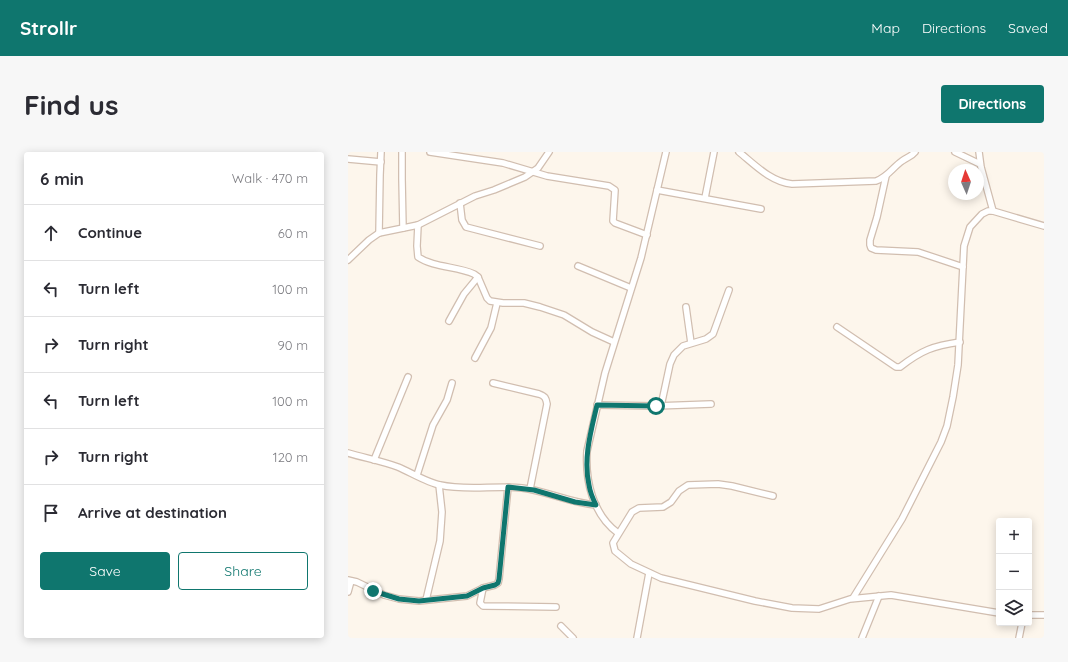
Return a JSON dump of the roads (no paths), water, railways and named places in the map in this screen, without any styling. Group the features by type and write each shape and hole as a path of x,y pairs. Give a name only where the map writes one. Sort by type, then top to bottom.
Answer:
{"street":[{"path":"379,233 381,152"},
{"path":"402,152 403,228"},
{"path":"430,152 503,163 547,176 610,186 613,188 615,196 613,221 647,235"},
{"path":"348,259 379,233 418,225 475,196 515,182 532,172 542,163 549,152"},
{"path":"618,533 605,521 596,505 589,486 586,464 587,451 597,405 614,342 647,235 666,152"},
{"path":"705,198 714,152"},
{"path":"739,152 775,180 792,184 876,181 886,176 903,160 915,152"},
{"path":"955,152 980,164"},
{"path":"979,152 980,164"},
{"path":"348,159 381,162"},
{"path":"886,176 877,217 870,240 871,248 876,250 918,252 963,267"},
{"path":"984,178 993,211"},
{"path":"657,190 761,209"},
{"path":"460,203 462,220 466,227 540,246"},
{"path":"853,598 902,519 941,442 947,426 953,397 960,342 964,246 970,227 982,214 988,211 993,211 1044,226"},
{"path":"418,225 418,257 435,264 471,272 478,277 487,298 490,301 524,303 540,306 564,315 592,332 614,342"},
{"path":"578,266 631,288"},
{"path":"449,321 464,294 478,277"},
{"path":"661,406 670,364 674,355 679,348 706,339 713,334 729,290"},
{"path":"475,358 491,328 497,302"},
{"path":"686,308 691,343"},
{"path":"836,327 896,366 900,367 915,355 928,348 937,345 960,342"},
{"path":"374,460 408,377"},
{"path":"417,475 433,425 447,400 452,382"},
{"path":"493,383 539,394 544,396 546,399 547,404 530,489"},
{"path":"597,405 661,406 710,404"},
{"path":"348,453 396,466 439,485 469,488 508,487 530,489 575,502 596,505"},
{"path":"773,496 718,484 688,485 679,491 671,502 663,506 639,508 632,512 613,543 615,551 631,564 661,578 756,601 792,608 819,609 853,598 891,595 996,612"},
{"path":"426,600 440,541 442,512 439,485"},
{"path":"348,592 349,580 357,582 373,591 399,599 419,601 467,596 483,588 495,585 498,583 499,579 508,487"},
{"path":"637,638 649,573"},
{"path":"483,588 480,603 483,606 556,607"},
{"path":"862,638 879,596"},
{"path":"1032,615 1044,615"},
{"path":"561,626 573,638"},
{"path":"1019,638 1021,626"}]}
